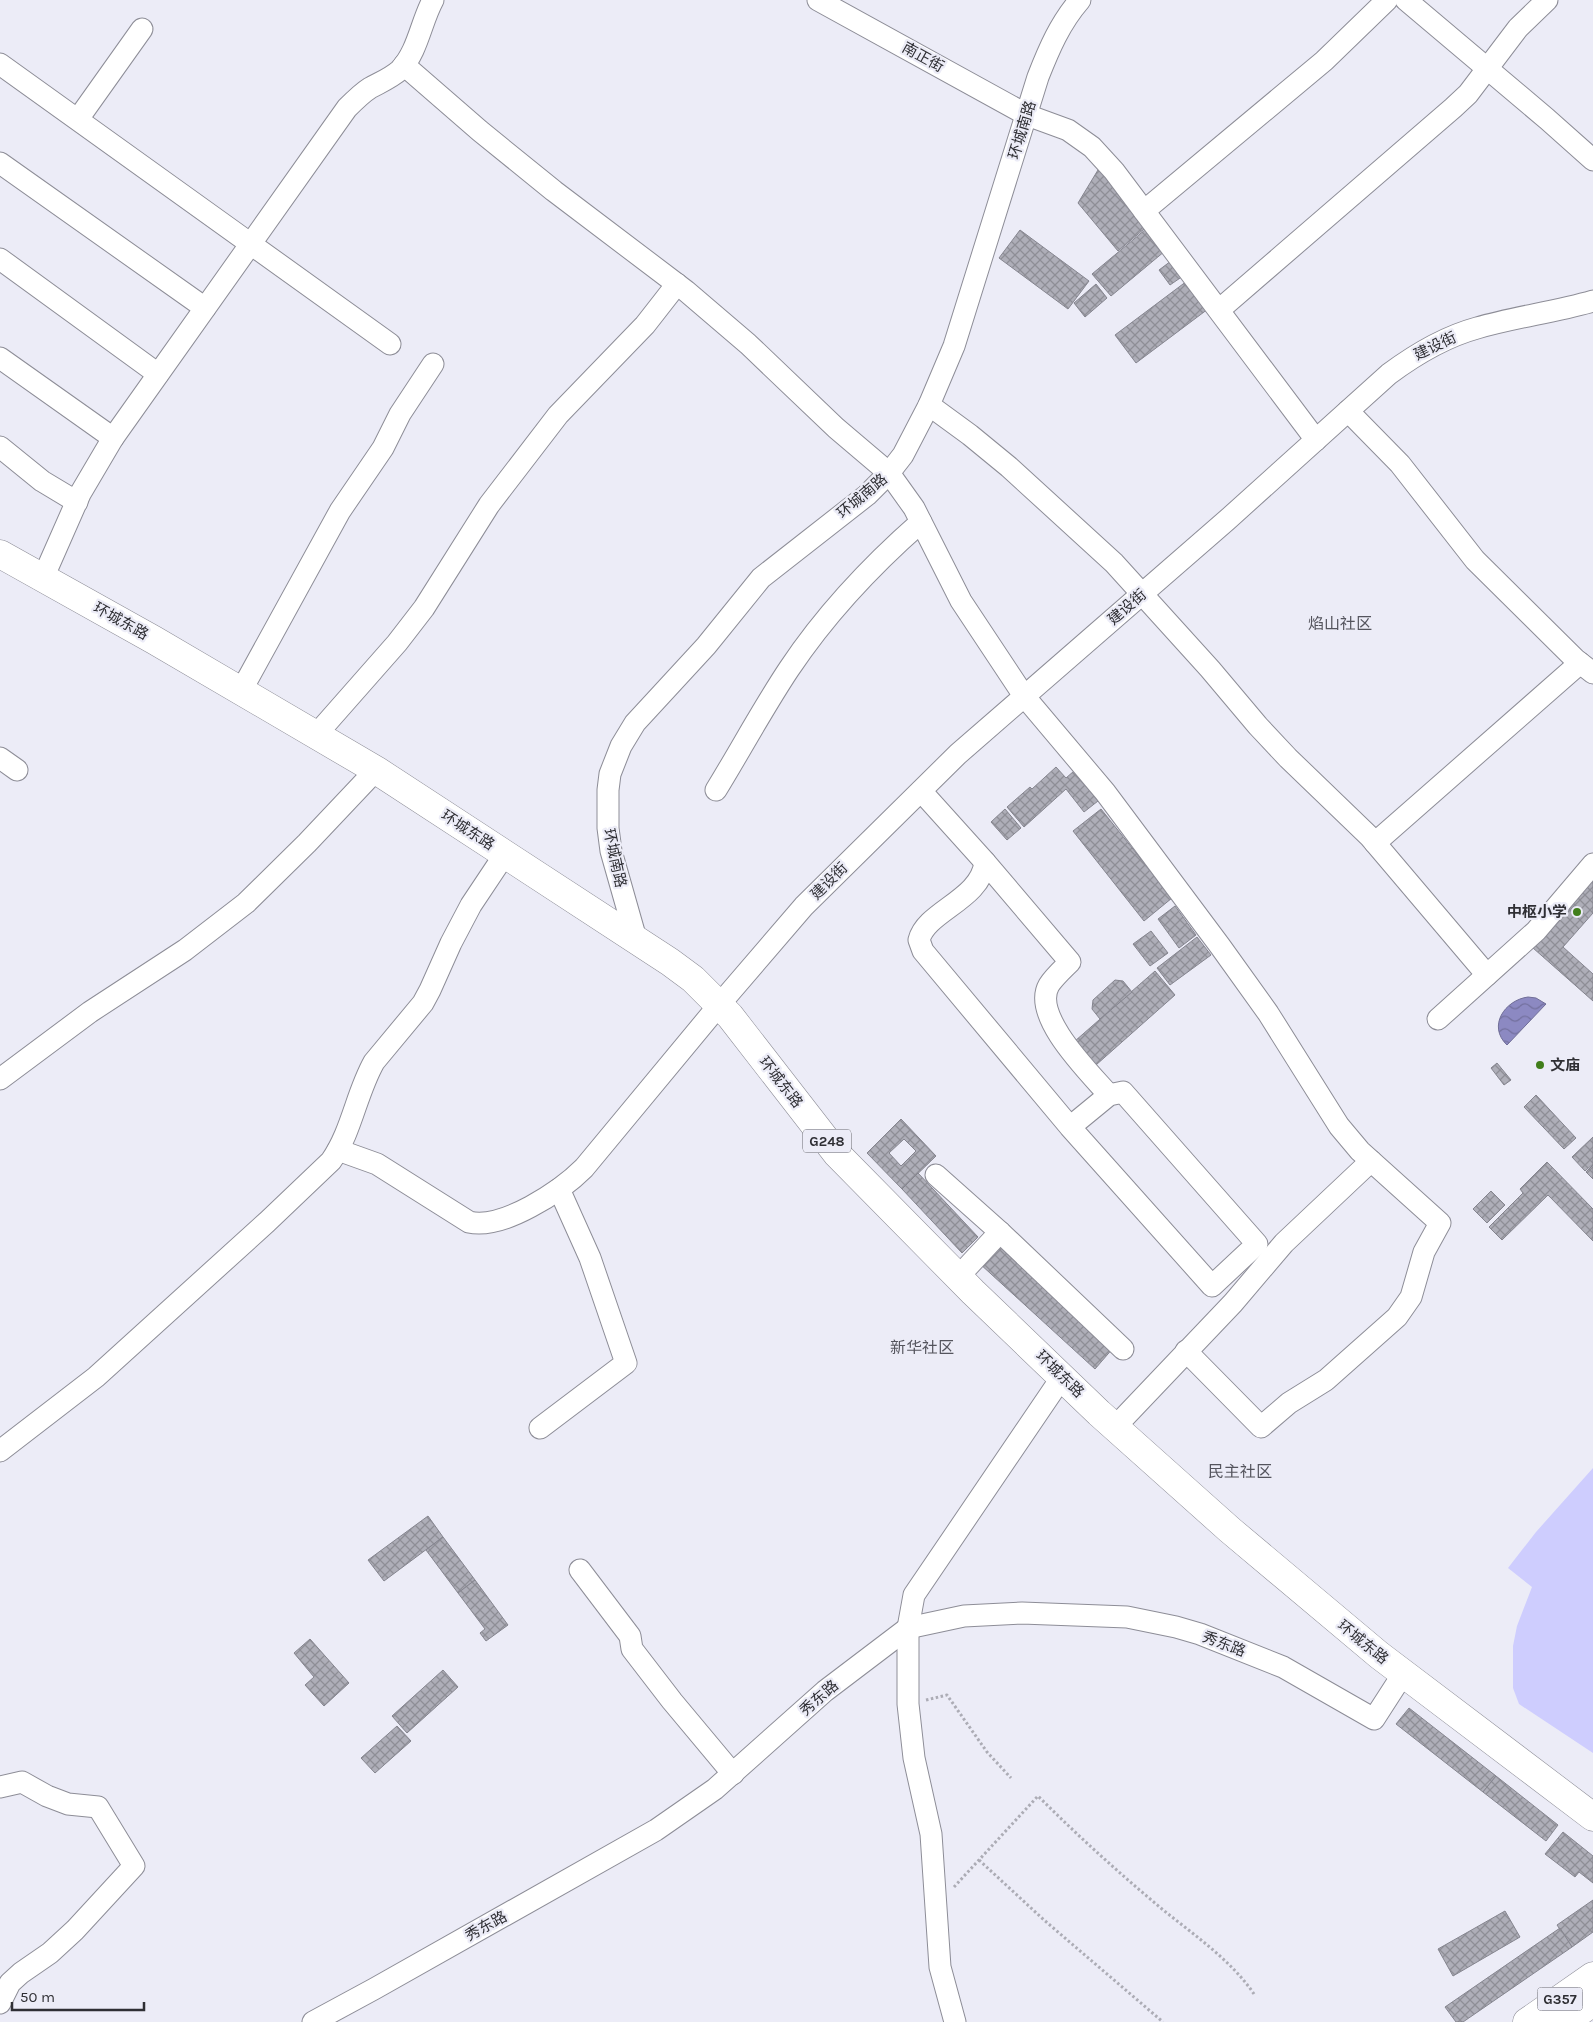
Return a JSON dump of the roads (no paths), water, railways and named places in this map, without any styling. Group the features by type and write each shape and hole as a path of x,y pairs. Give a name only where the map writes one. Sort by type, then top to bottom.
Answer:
{"highway":[{"name":"环城东路","path":"0,554 154,640 376,770 693,979 720,1004 837,1154 958,1277 1115,1427 1282,1574 1404,1674 1593,1817"},
{"name":"G357","path":"1527,2022 1593,1976"},
{"name":"G357","path":"1565,2022 1593,2002"}],"street":[{"path":"43,578 77,502 98,461 113,438 347,108 362,94 390,78 404,65 414,48 425,16 433,0"},
{"name":"南正街","path":"818,0 1027,115 1068,130 1092,147 1114,171 1316,440"},
{"name":"环城南路","path":"636,940 610,851 608,828 610,774 621,746 635,723 706,646 761,578 867,495 889,473 903,454 929,405 954,346 1038,77 1051,44 1062,24 1080,0"},
{"path":"1144,211 1324,62 1387,0"},
{"path":"1406,0 1593,160"},
{"path":"1219,310 1468,94 1518,28 1547,0"},
{"path":"78,120 142,29"},
{"path":"0,64 390,344"},
{"path":"404,65 546,185 677,284 748,344 836,428 889,473 914,508 961,601 1024,696 1105,792 1163,869 1268,1013 1339,1126 1360,1151 1440,1223 1424,1252 1411,1297 1397,1317 1326,1380 1289,1403 1261,1427 1186,1351"},
{"path":"0,163 205,308"},
{"path":"0,259 158,374"},
{"path":"316,734 397,643 424,608 489,505 558,415 645,325 677,284"},
{"name":"建设街","path":"338,1150 376,1164 469,1222 477,1224 525,1210 568,1183 584,1168 804,906 958,754 1142,594 1389,374 1408,360 1452,337 1476,328 1593,300"},
{"path":"0,358 113,438"},
{"path":"241,691 340,511 383,448 400,414 433,364"},
{"path":"929,405 970,435 1047,501 1114,563 1270,739 1375,843 1487,975"},
{"path":"1348,412 1400,464 1475,560 1586,668 1375,843"},
{"path":"0,447 42,481 77,502"},
{"path":"716,790 773,694 809,641 855,585 921,522"},
{"path":"0,1079 90,1012 184,950 246,903 301,849 376,770"},
{"path":"921,791 985,862 1070,962 1049,986 1045,1002 1050,1018 1069,1048 1109,1095"},
{"path":"0,1451 96,1377 267,1222 331,1161 350,1125 358,1097 374,1062 423,1003 471,905 505,854"},
{"path":"985,862 982,874 976,885 924,929 919,940 920,947 1070,1127 1212,1286 1256,1244 1123,1092 1109,1095 1070,1127"},
{"path":"1438,1019 1536,931 1593,864"},
{"path":"1115,1427 1233,1303 1284,1243 1371,1161"},
{"path":"936,1175 1000,1232 1123,1349"},
{"path":"540,1428 626,1363 590,1258 559,1189"},
{"path":"958,1277 1000,1232"},
{"path":"955,2022 940,1967 931,1834 914,1758 908,1704 908,1628 914,1595 1062,1377"},
{"path":"580,1570 630,1636 632,1649 672,1701 733,1774"},
{"name":"秀东路","path":"313,2022 656,1830 686,1811 733,1774 825,1691 908,1628 945,1619 993,1613 1128,1618 1152,1621 1200,1634 1283,1667 1374,1719 1404,1674"},
{"path":"0,1787 22,1782 47,1796 68,1804 98,1806 134,1866 75,1930 50,1953 10,1983 0,2003"}],"water":[{"path":"1528,997 1536,998 1546,1004 1507,1045 1501,1038 1499,1030 1501,1015 1512,1003"}],"place":[{"name":"中枢小学","path":"1577,912"},
{"name":"文庙","path":"1540,1065"}],"district":[{"name":"焰山社区","path":"1340,623"},
{"name":"新华社区","path":"922,1347"},
{"name":"民主社区","path":"1240,1471"}]}
